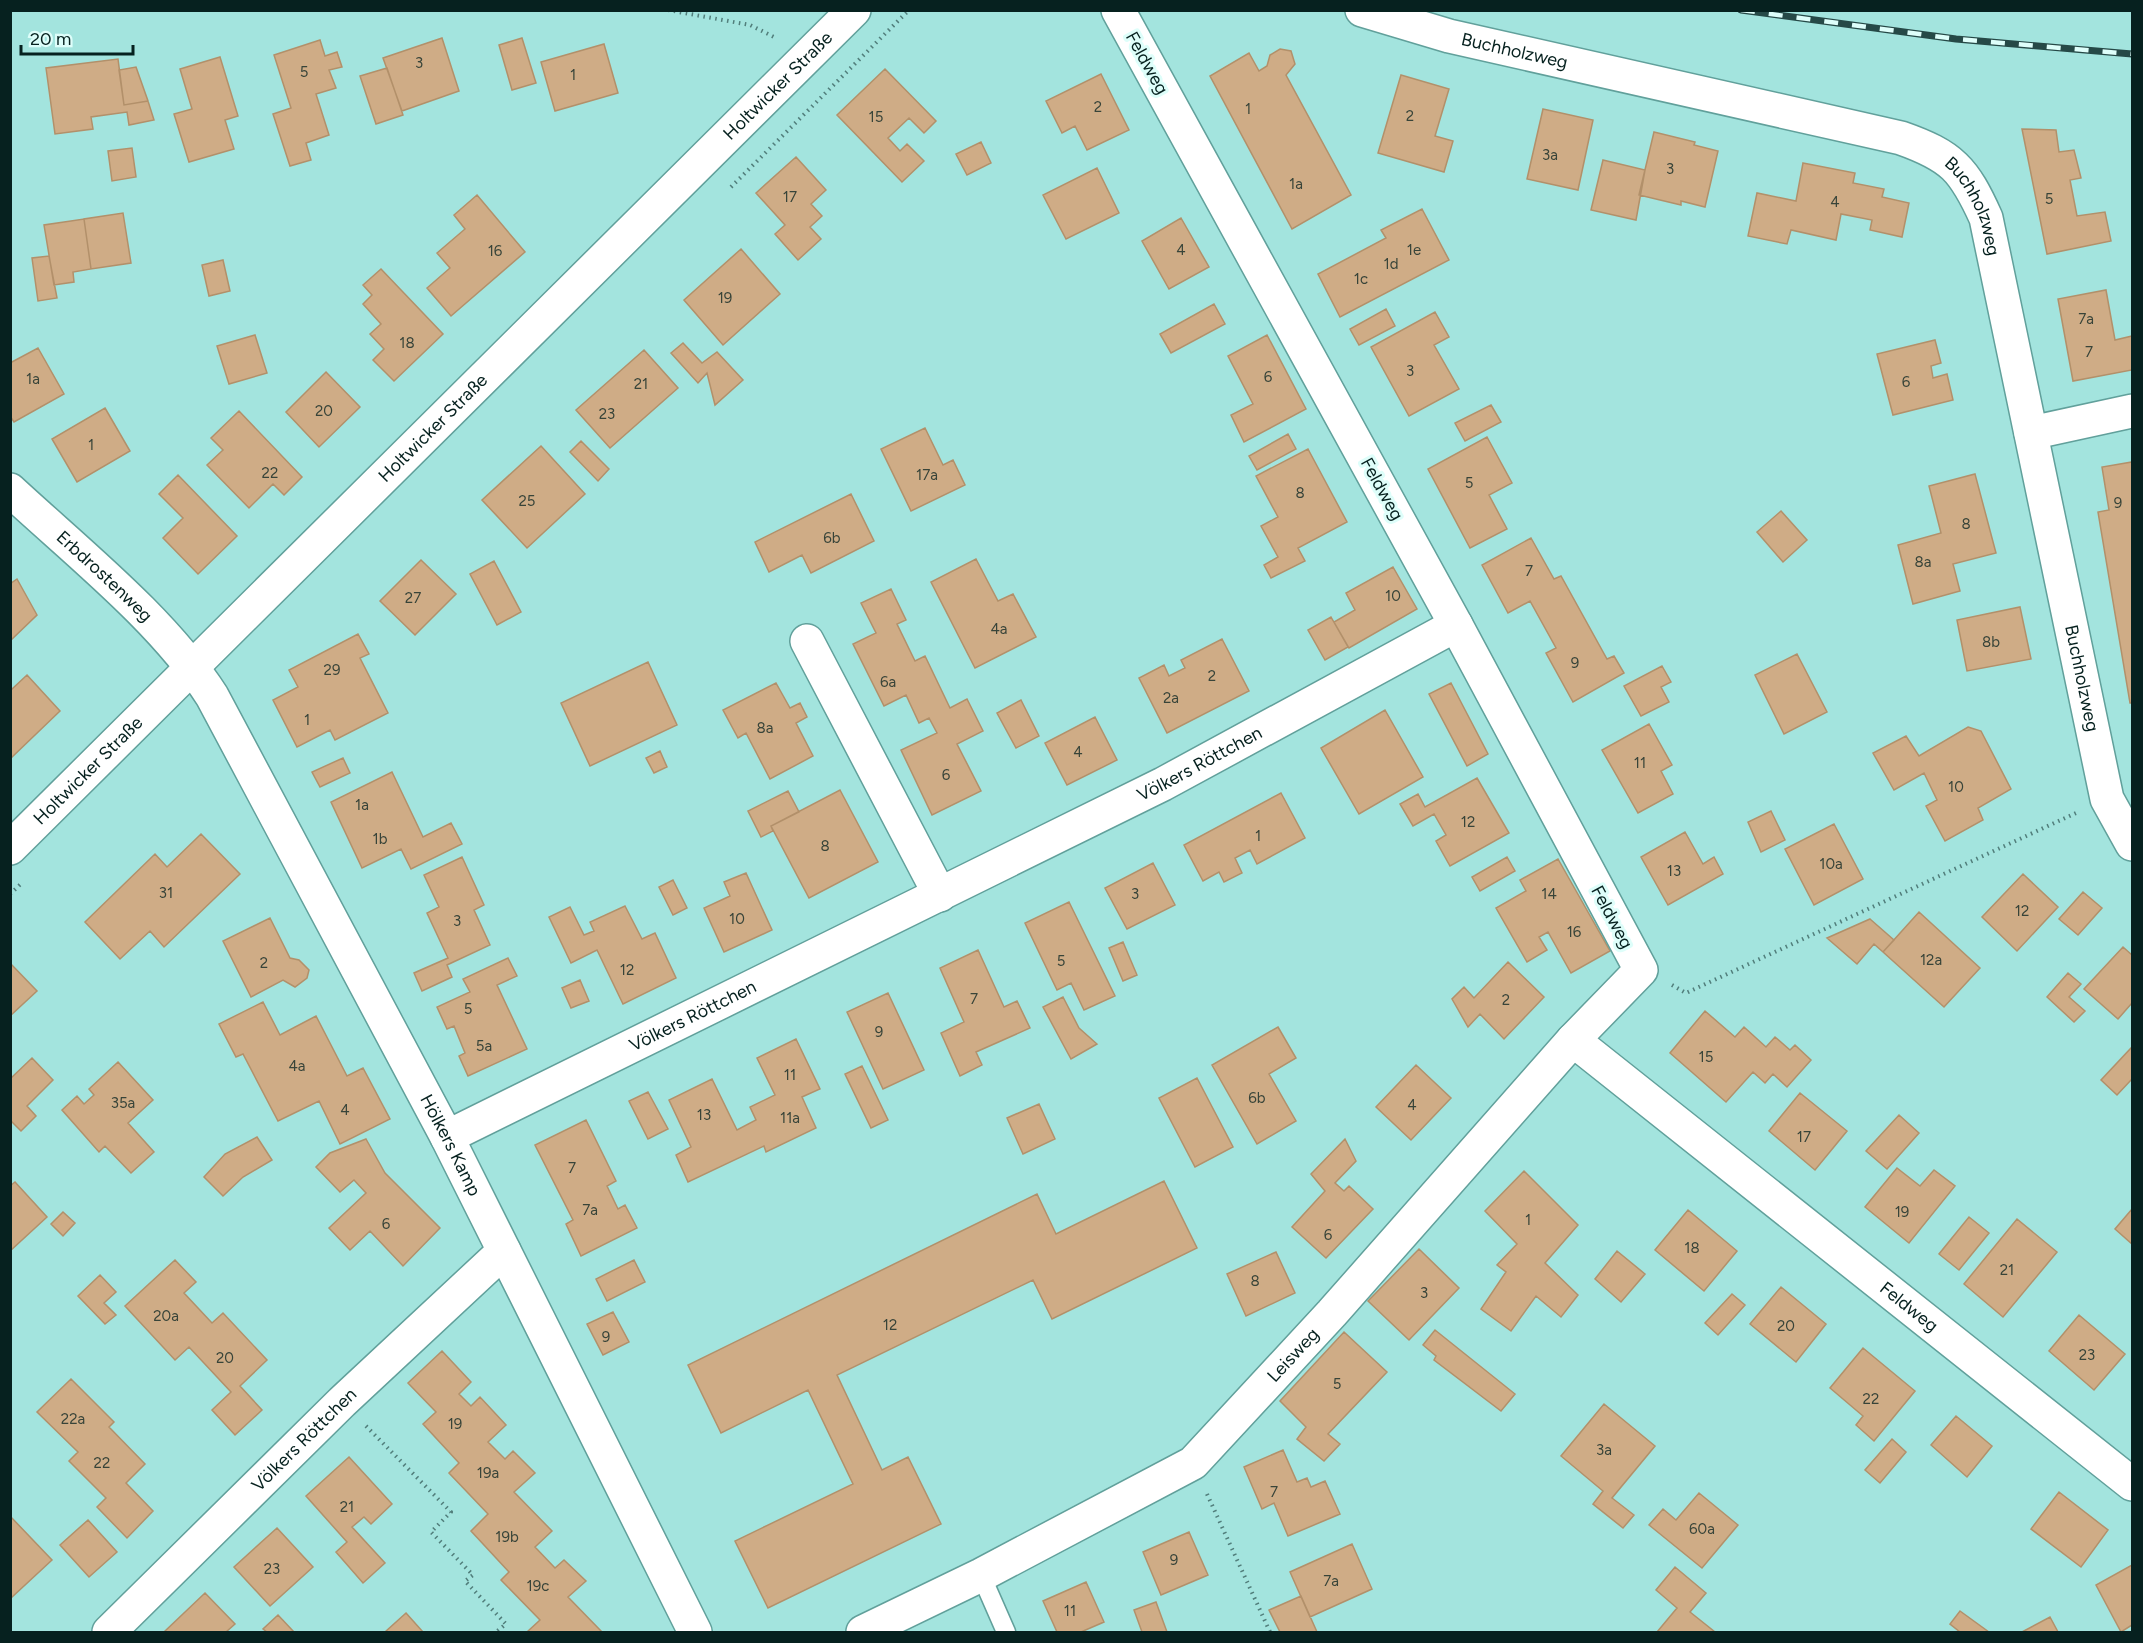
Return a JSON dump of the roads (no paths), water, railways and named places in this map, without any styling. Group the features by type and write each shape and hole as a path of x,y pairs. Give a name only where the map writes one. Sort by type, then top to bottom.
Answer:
{"street":[{"name":"Holtwicker Straße","path":"10,848 854,10"},
{"name":"Feldweg","path":"1118,10 1456,625 1641,970"},
{"name":"Buchholzweg","path":"1362,10 1449,36 1890,136 1932,149 1955,164 1974,189 1986,218 2107,799 2133,844"},
{"path":"2031,433 2133,411"},
{"name":"Erbdrostenweg","path":"10,490 169,639 193,666"},
{"name":"Völkers Röttchen","path":"447,1137 1163,784 1456,625"},
{"path":"807,641 940,895"},
{"name":"Hölkers Kamp","path":"193,666 212,696 447,1137 695,1632"},
{"name":"Leisweg","path":"863,1632 981,1575 1193,1463 1332,1313 1573,1040 1641,970"},
{"name":"Feldweg","path":"1573,1040 2133,1484"},
{"name":"Völkers Röttchen","path":"109,1632 342,1402 504,1251"}],"lane":[{"path":"981,1575 1006,1632"}],"railway":[{"path":"1741,10 1956,39 2132,54"}]}
